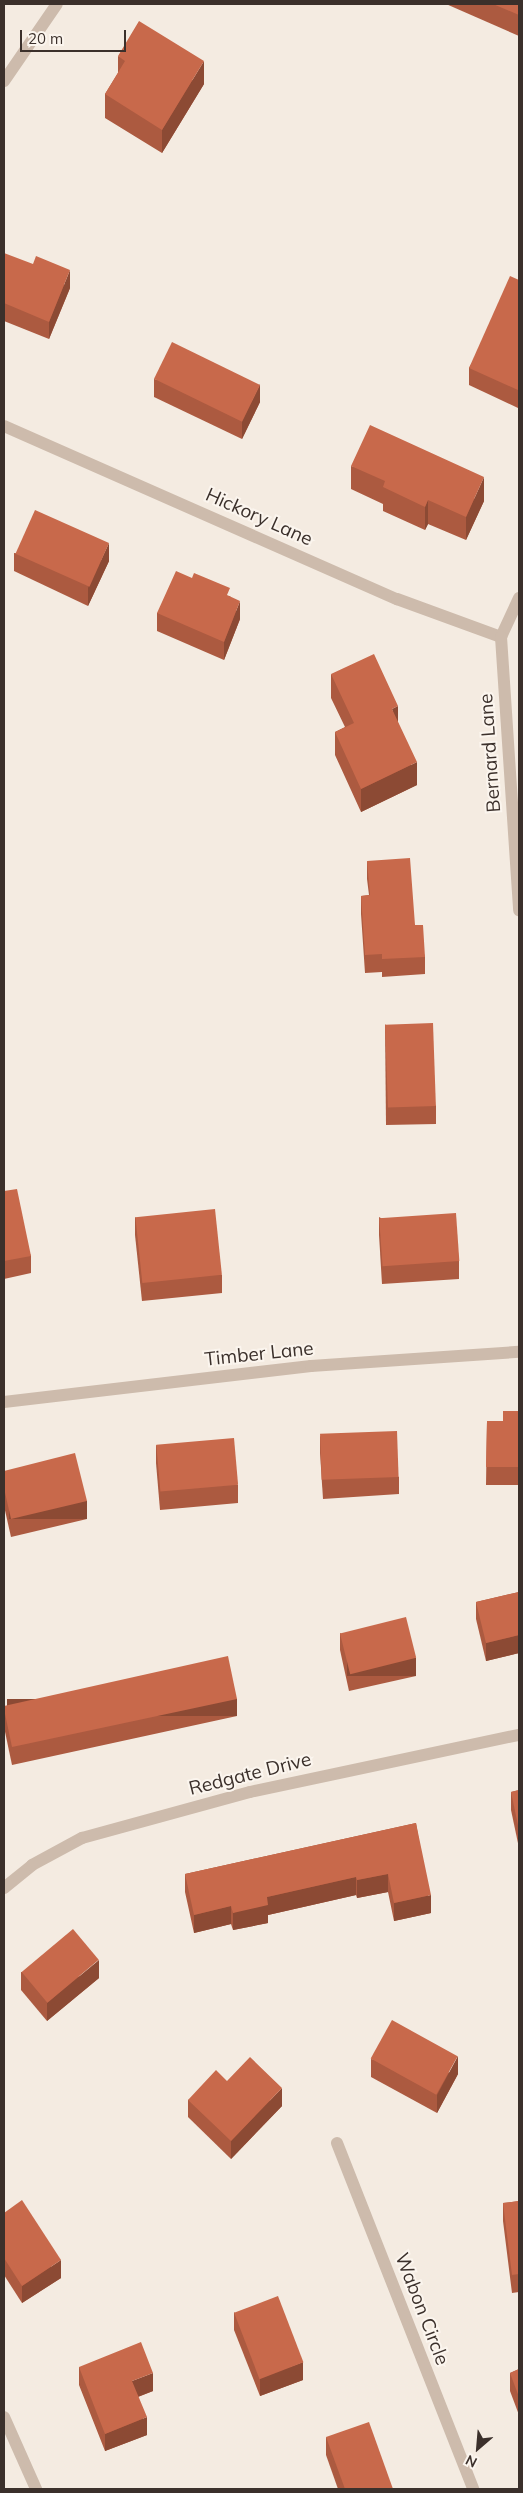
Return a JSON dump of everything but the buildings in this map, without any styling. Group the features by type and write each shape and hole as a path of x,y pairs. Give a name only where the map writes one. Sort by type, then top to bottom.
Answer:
{"street":[{"path":"4,81 57,4"},
{"name":"Hickory Lane","path":"4,426 398,599 501,637"},
{"name":"Bernard Lane","path":"519,598 501,637 519,910"},
{"name":"Timber Lane","path":"4,1402 310,1366 519,1352"},
{"name":"Redgate Drive","path":"4,1888 32,1865 82,1838 250,1792 519,1734"},
{"name":"Wabon Circle","path":"337,2143 473,2489"},
{"path":"4,2417 36,2489"}]}
